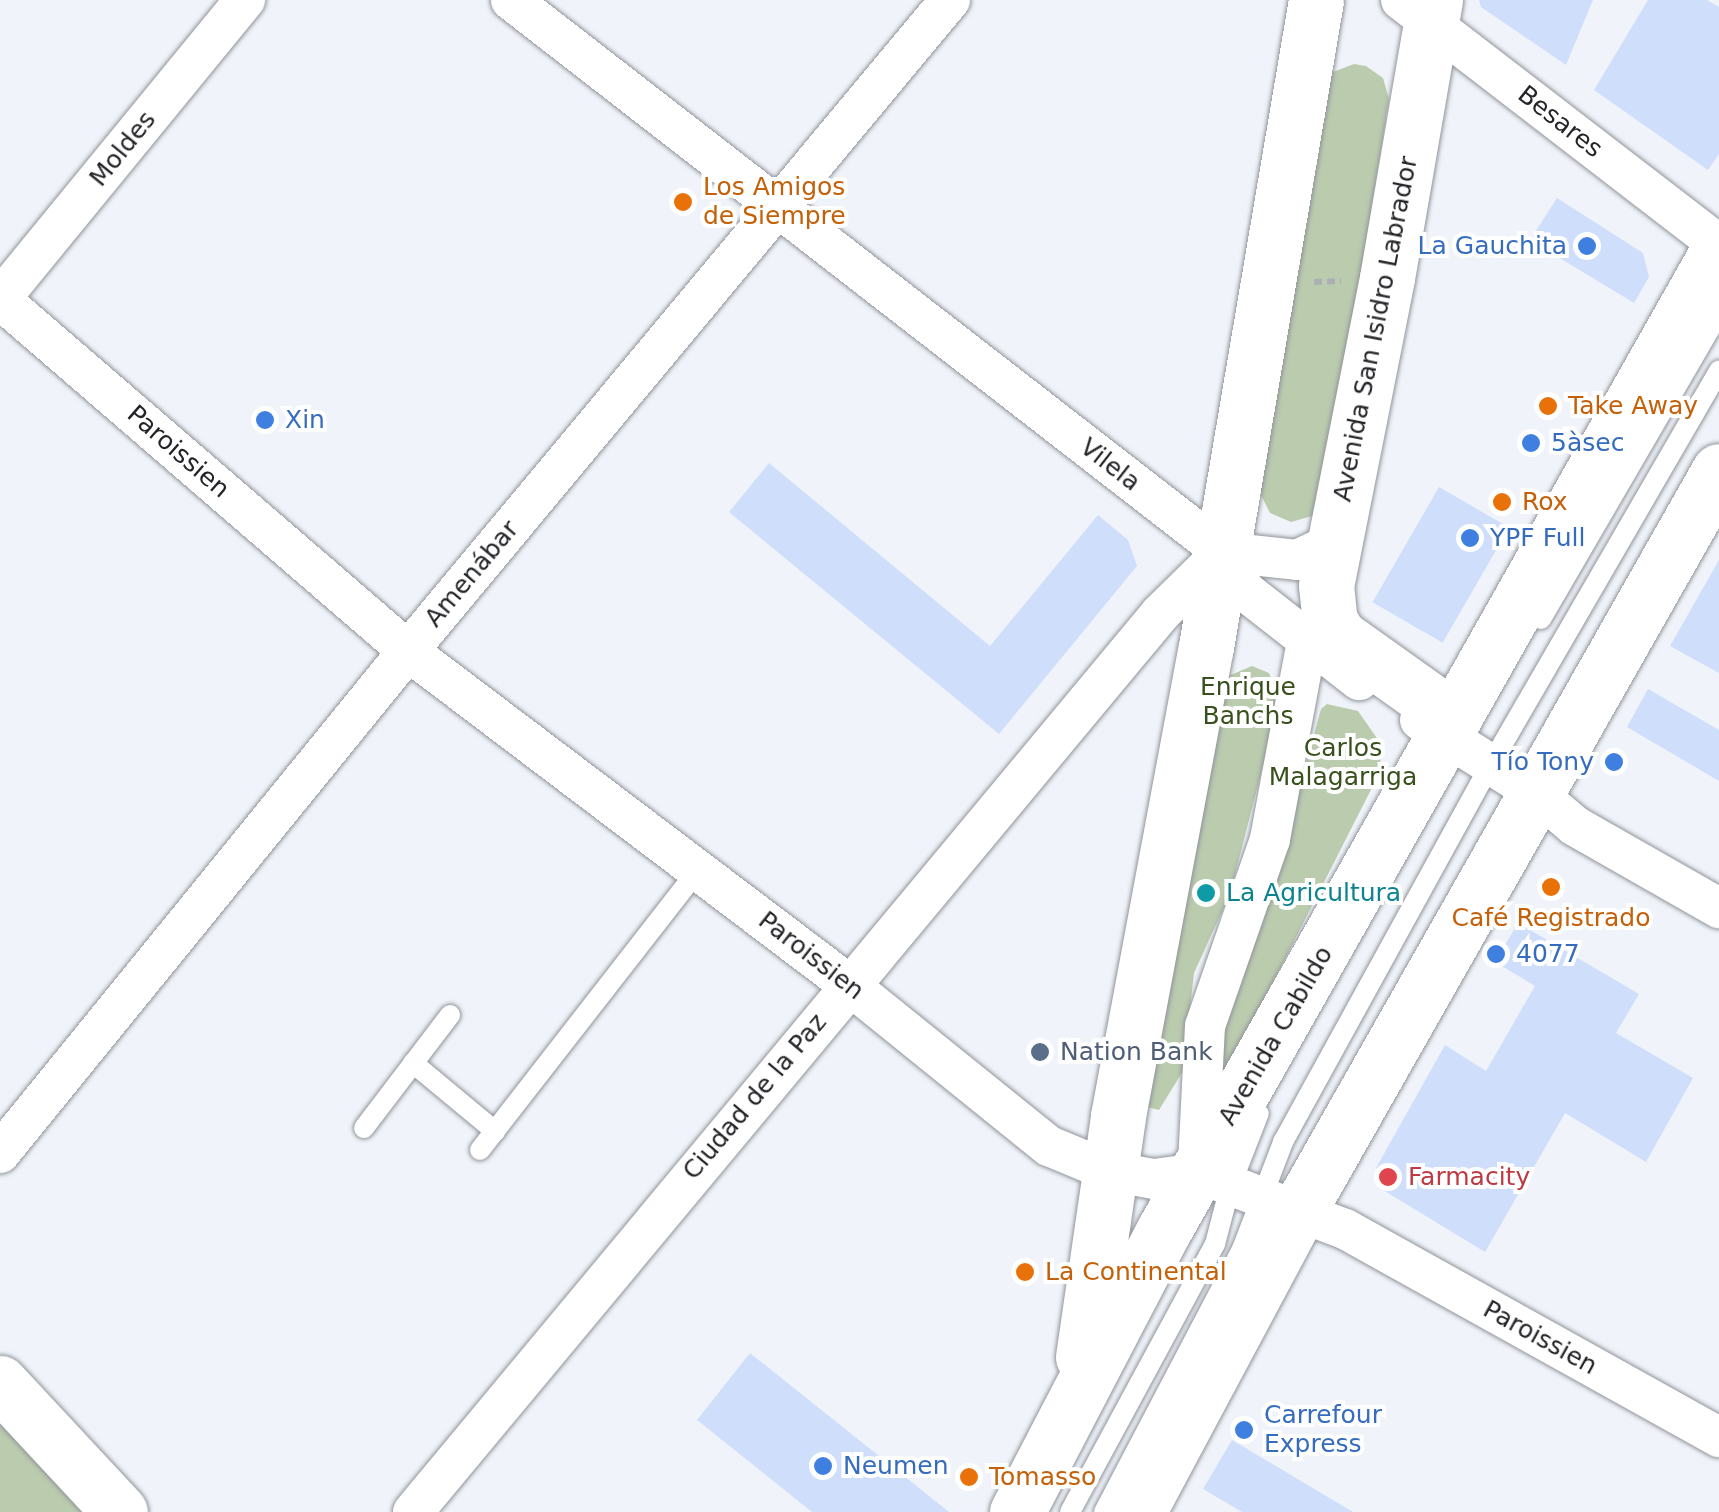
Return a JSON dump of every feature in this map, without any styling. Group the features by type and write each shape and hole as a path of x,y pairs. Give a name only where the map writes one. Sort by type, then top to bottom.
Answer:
{"main road":[{"path":"1078,1394 1110,1172 1223,552 1316,0"},
{"name":"Avenida San Isidro Labrador","path":"1335,542 1387,278 1423,8"},
{"name":"Avenida Cabildo","path":"1138,1512 1247,1193 1475,751 1719,247"},
{"name":"Avenida Cabildo","path":"1017,1512 1078,1394 1247,1193 1475,751 1719,470"},
{"name":"Vilela","path":"1335,542 1326,585 1330,621 1339,636 1475,751"},
{"path":"0,1383 120,1512"}],"street":[{"name":"Moldes","path":"0,299 245,0"},
{"name":"Vilela","path":"510,0 1223,552 1245,592 1307,642 1475,751 1575,826 1719,908"},
{"name":"Amenábar","path":"0,1152 408,651 950,0"},
{"name":"Besares","path":"1423,8 1719,247"},
{"name":"Paroissien","path":"0,299 408,651 848,984 1049,1146 1110,1172 1247,1193 1345,1229 1719,1437"},
{"path":"1223,552 1297,560 1335,542"},
{"name":"Ciudad de la Paz","path":"413,1512 848,984 1160,614 1223,552"},
{"path":"1247,1193 1205,1026 1270,839 1307,642"}],"lane":[{"path":"1527,644 1719,312"},
{"path":"1475,751 1719,370"},
{"path":"480,1150 698,870"},
{"path":"364,1128 450,1015"},
{"path":"413,1063 494,1131"},
{"path":"1104,1512 1242,1249 1253,1125 1273,1089"},
{"path":"1070,1512 1215,1244 1247,1193"}],"path":[{"path":"1268,284 1387,278"}],"green space":[{"path":"1354,64 1366,66 1383,78 1389,99 1325,500 1312,516 1291,522 1270,513 1260,493 1326,80 1333,72"},
{"name":"Enrique Banchs","path":"1252,666 1269,673 1280,699 1230,894 1194,973 1183,1071 1159,1110 1143,1106 1226,677"},
{"name":"Carlos Malagarriga","path":"1327,704 1358,711 1381,744 1380,772 1230,1067 1220,1060 1221,1041 1277,870 1321,709"},
{"path":"0,1415 92,1512 0,1512"}],"building":[{"path":"1479,0 1593,0 1566,65 1481,7"},
{"path":"1648,0 1707,0 1719,7 1719,154 1708,170 1594,90"},
{"name":"La Gauchita","path":"1557,198 1643,253 1649,277 1634,303 1530,240"},
{"path":"769,463 990,646 1098,515 1128,540 1137,566 999,734 729,512"},
{"path":"1439,487 1509,528 1443,643 1372,602"},
{"path":"1719,560 1719,673 1670,646"},
{"path":"1648,689 1719,730 1719,781 1627,727"},
{"path":"1518,923 1639,994 1616,1033 1693,1078 1646,1162 1565,1113 1485,1252 1383,1190 1376,1168 1445,1045 1486,1071 1535,986 1495,962"},
{"name":"Neumen","path":"750,1353 949,1512 812,1512 697,1420"},
{"path":"1232,1440 1353,1512 1242,1512 1203,1489"}],"place":[{"name":"Los Amigos de Siempre","path":"683,202"},
{"name":"La Gauchita","path":"1587,246"},
{"name":"Take Away","path":"1548,406"},
{"name":"Xin","path":"265,420"},
{"name":"5àsec","path":"1531,443"},
{"name":"Rox","path":"1502,502"},
{"name":"YPF Full","path":"1470,538"},
{"name":"Tío Tony","path":"1614,762"},
{"name":"Café Registrado","path":"1551,887"},
{"name":"La Agricultura","path":"1206,893"},
{"name":"4077","path":"1496,954"},
{"name":"Nation Bank","path":"1040,1052"},
{"name":"Farmacity","path":"1388,1177"},
{"name":"La Continental","path":"1025,1272"},
{"name":"Carrefour Express","path":"1244,1430"},
{"name":"Neumen","path":"823,1466"},
{"name":"Tomasso","path":"969,1477"}]}
